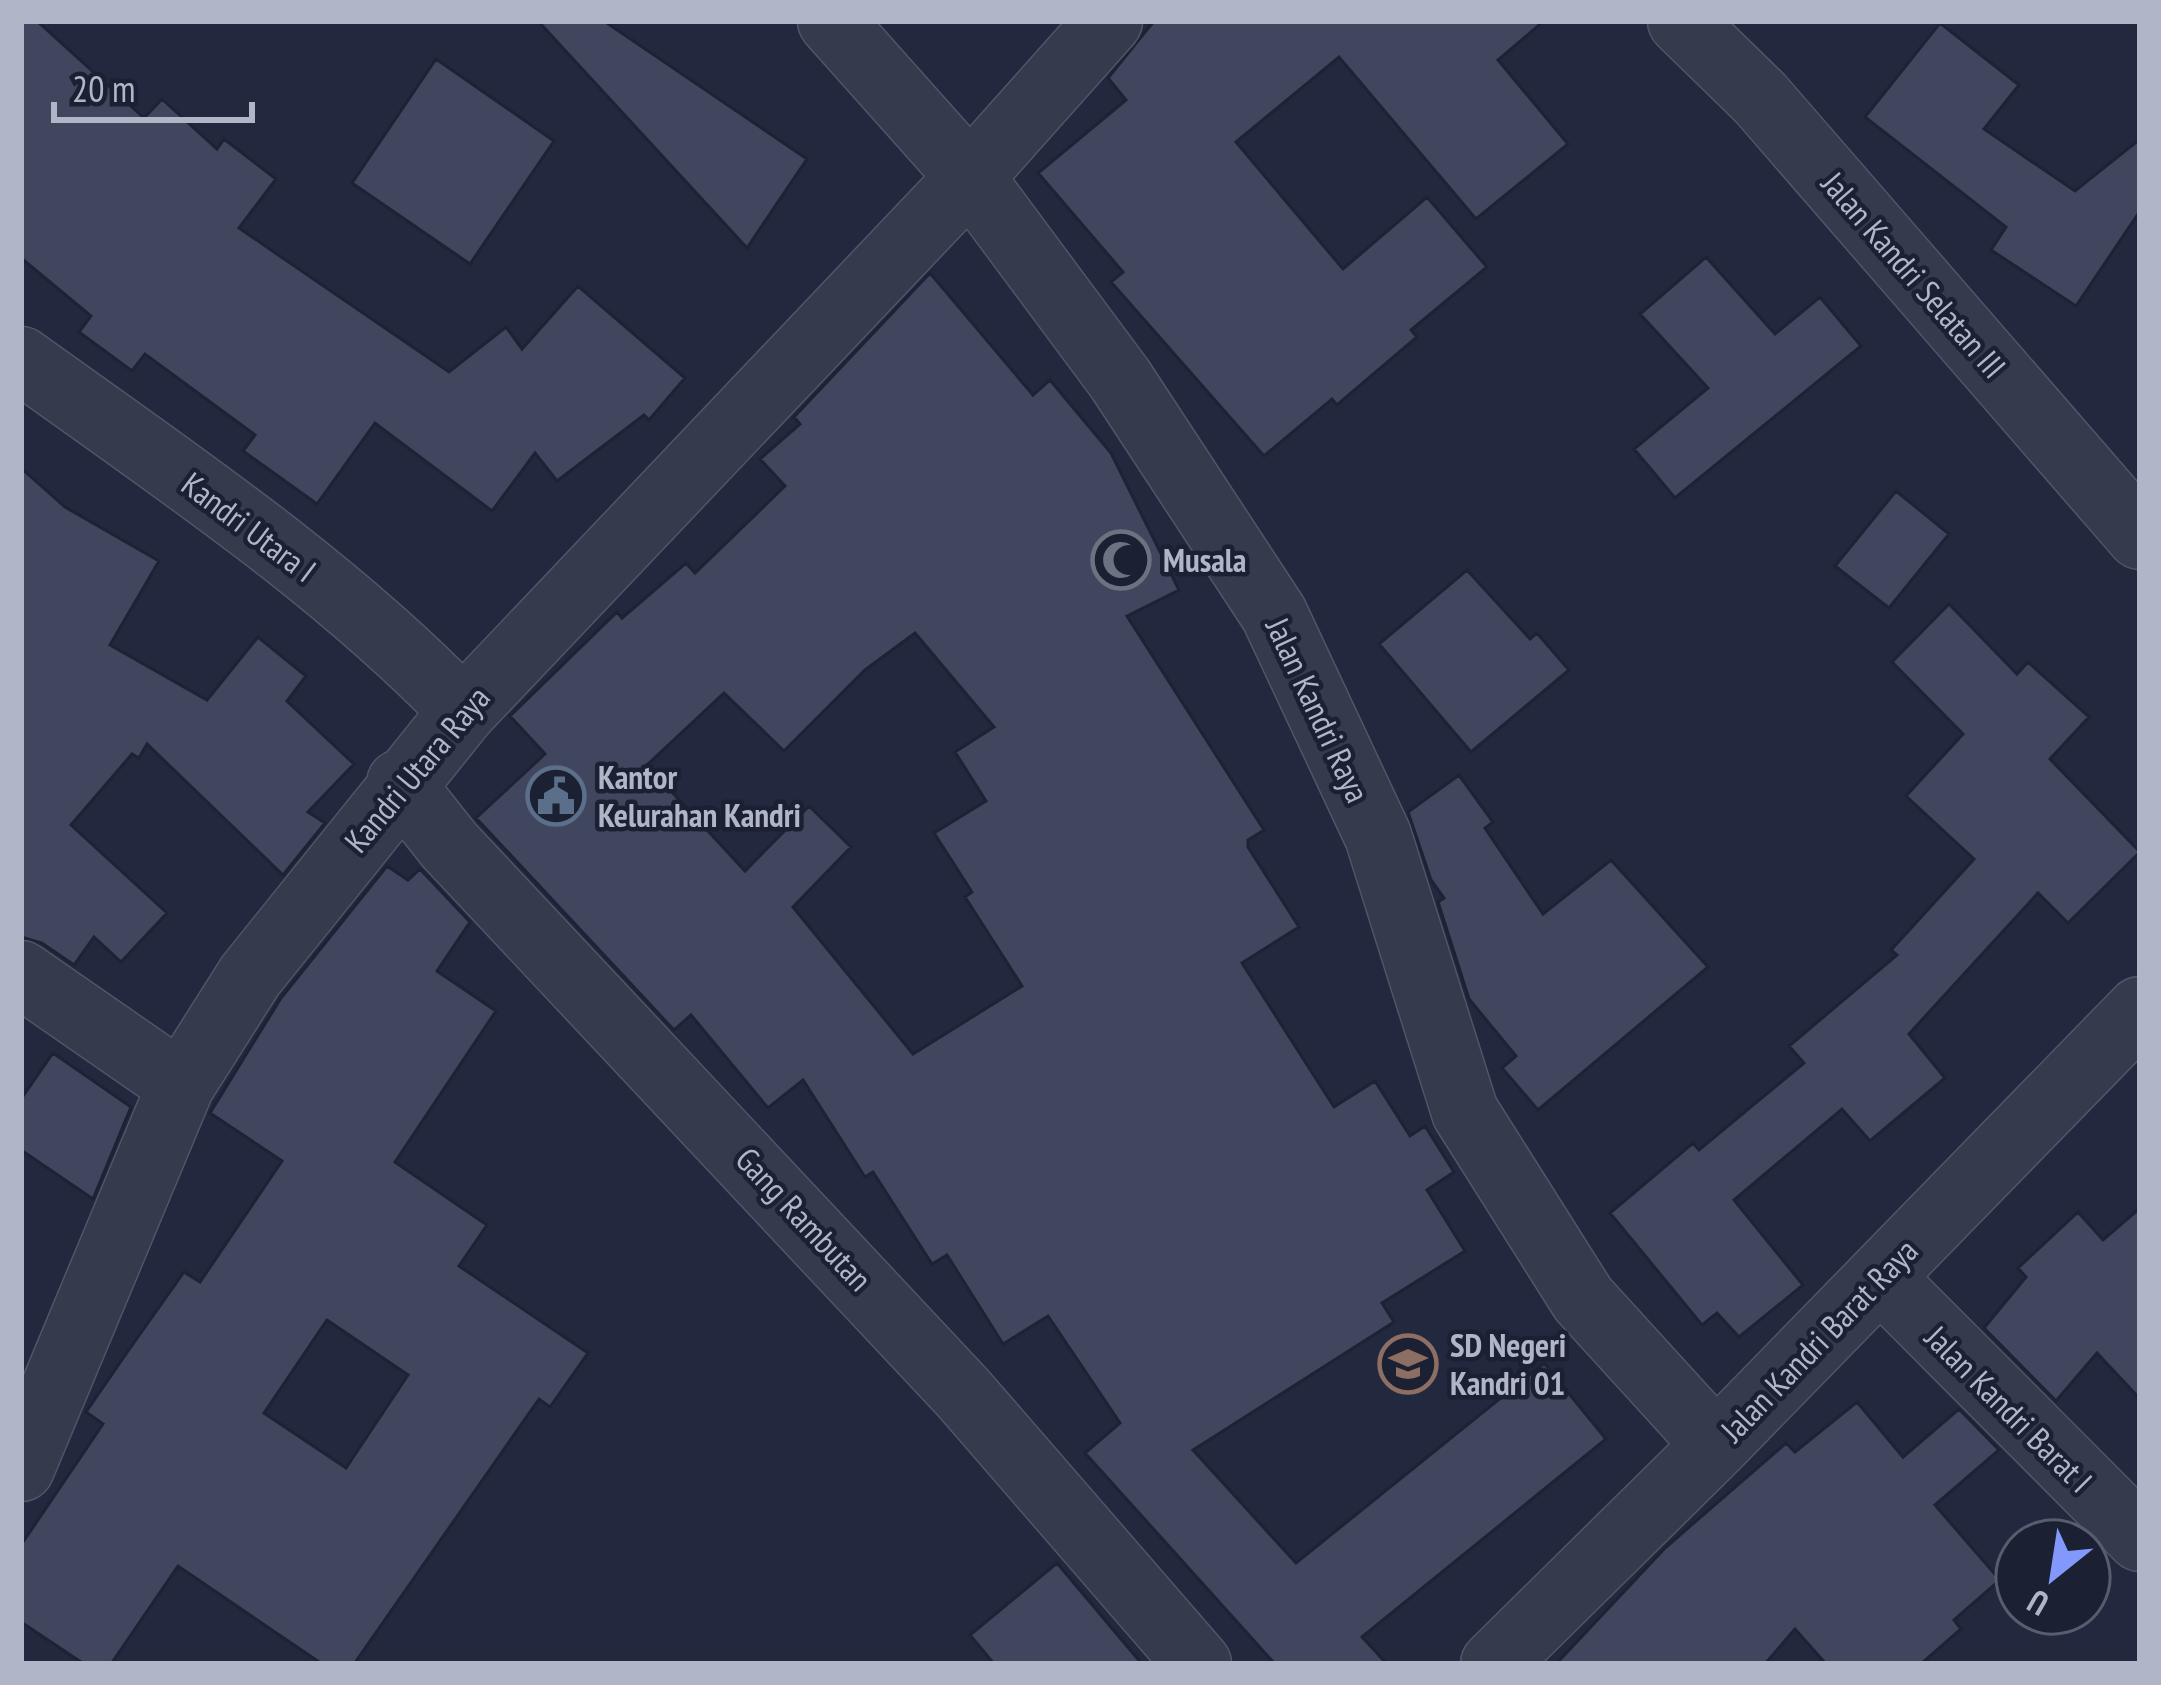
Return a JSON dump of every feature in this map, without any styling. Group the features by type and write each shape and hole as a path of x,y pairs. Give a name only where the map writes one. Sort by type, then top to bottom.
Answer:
{"street":[{"name":"Jalan Kandri Raya","path":"831,21 970,178 1120,379 1274,614 1378,836 1465,1112 1583,1299 1717,1445"},
{"name":"Kandri Utara Raya","path":"21,1468 181,1085 250,976 400,783 463,711 970,178 1109,21"},
{"name":"Jalan Kandri Selatan III","path":"1681,21 1760,98 2140,536"},
{"name":"Kandri Utara I","path":"21,360 252,526 401,647 463,711"},
{"name":"Gang Rambutan","path":"400,783 449,845 963,1393 1198,1664"},
{"path":"21,974 181,1085"},
{"name":"Jalan Kandri Barat Raya","path":"1494,1664 1717,1445 2140,1010"},
{"name":"Jalan Kandri Barat I","path":"1880,1277 2140,1538"}],"building":[{"path":"21,21 37,21 144,118 162,99 217,149 224,139 276,179 239,228 449,372 506,327 522,349 578,286 685,378 649,420 644,415 557,481 535,453 492,511 375,423 317,504 243,451 255,435 145,354 132,371 79,332 91,316 21,258"},
{"path":"538,21 604,21 807,159 747,248"},
{"path":"1154,21 1544,21 1498,60 1568,144 1476,219 1339,57 1236,142 1343,269 1427,197 1487,267 1411,330 1417,337 1337,405 1332,399 1264,456 1111,282 1123,272 1038,173 1126,100 1108,78"},
{"path":"1940,23 2019,85 1984,129 2075,191 2140,139 2140,211 2076,306 1991,250 2006,227 1865,117"},
{"path":"436,59 554,141 470,264 352,183"},
{"path":"1706,257 1775,334 1820,297 1861,346 1675,498 1634,449 1708,388 1640,314"},
{"path":"930,273 1033,395 1050,380 1111,453 1179,590 1127,616 1264,830 1248,840 1248,847 1299,927 1242,963 1334,1107 1375,1081 1410,1136 1425,1126 1454,1172 1427,1190 1465,1251 1382,1303 1394,1322 1193,1450 1296,1563 1544,1363 1606,1439 1362,1637 1387,1664 1275,1664 1085,1453 1120,1423 1048,1316 1003,1344 947,1255 932,1264 873,1172 865,1177 803,1080 768,1108 691,1015 674,1030 476,818 545,754 510,716 617,612 622,618 686,563 695,573 785,486 760,459 800,424 794,417","holes":["915,633 994,727 955,752 986,801 934,833 972,892 965,897 1022,986 913,1054 793,907 851,847 809,806 745,871 647,765 724,693 784,751 865,670"]},
{"path":"21,468 65,507 159,561 110,645 207,700 258,637 306,676 287,701 354,764 308,812 325,823 283,875 147,744 139,758 132,754 71,825 167,913 121,962 94,937 74,965 42,943 21,937"},
{"path":"1896,491 1949,534 1889,608 1835,566"},
{"path":"1467,570 1530,639 1537,633 1569,670 1471,752 1379,644"},
{"path":"1949,604 2017,674 2028,662 2089,717 2050,759 2140,852 2068,923 2038,893 1909,1034 1945,1078 1870,1141 1842,1109 1734,1200 1803,1285 1739,1337 1717,1313 1702,1325 1610,1213 1693,1143 1699,1150 1804,1063 1789,1046 1897,955 1891,950 1974,859 1906,796 1963,734 1892,662"},
{"path":"1459,775 1493,822 1485,828 1543,914 1611,860 1708,967 1538,1110 1502,1068 1516,1056 1469,999 1438,902 1444,898 1431,880 1408,812"},
{"path":"387,866 408,880 420,869 470,922 437,971 496,1011 395,1162 487,1225 459,1266 588,1353 550,1407 539,1399 354,1664 322,1664 178,1566 111,1664 84,1664 21,1622 21,1545 103,1424 86,1412 184,1272 200,1282 282,1161 210,1113 281,998","holes":["327,1320 408,1375 346,1468 264,1413"]},
{"path":"53,1053 131,1107 93,1199 21,1150 21,1099"},
{"path":"2140,1208 2140,1399 2097,1353 2056,1401 1984,1328 2026,1277 2018,1268 2078,1212 2103,1240"},
{"path":"1857,1402 1903,1457 1959,1409 1999,1450 1935,1505 1993,1572 1993,1586 1954,1620 1961,1629 1921,1664 1826,1664 1795,1629 1765,1664 1556,1664 1665,1548 1786,1443 1795,1452"},
{"path":"1057,1563 1142,1664 994,1664 970,1635"}],"place":[{"name":"Musala","path":"1121,560"},
{"name":"Kantor Kelurahan Kandri","path":"556,796"},
{"name":"SD Negeri Kandri 01","path":"1408,1364"}]}
